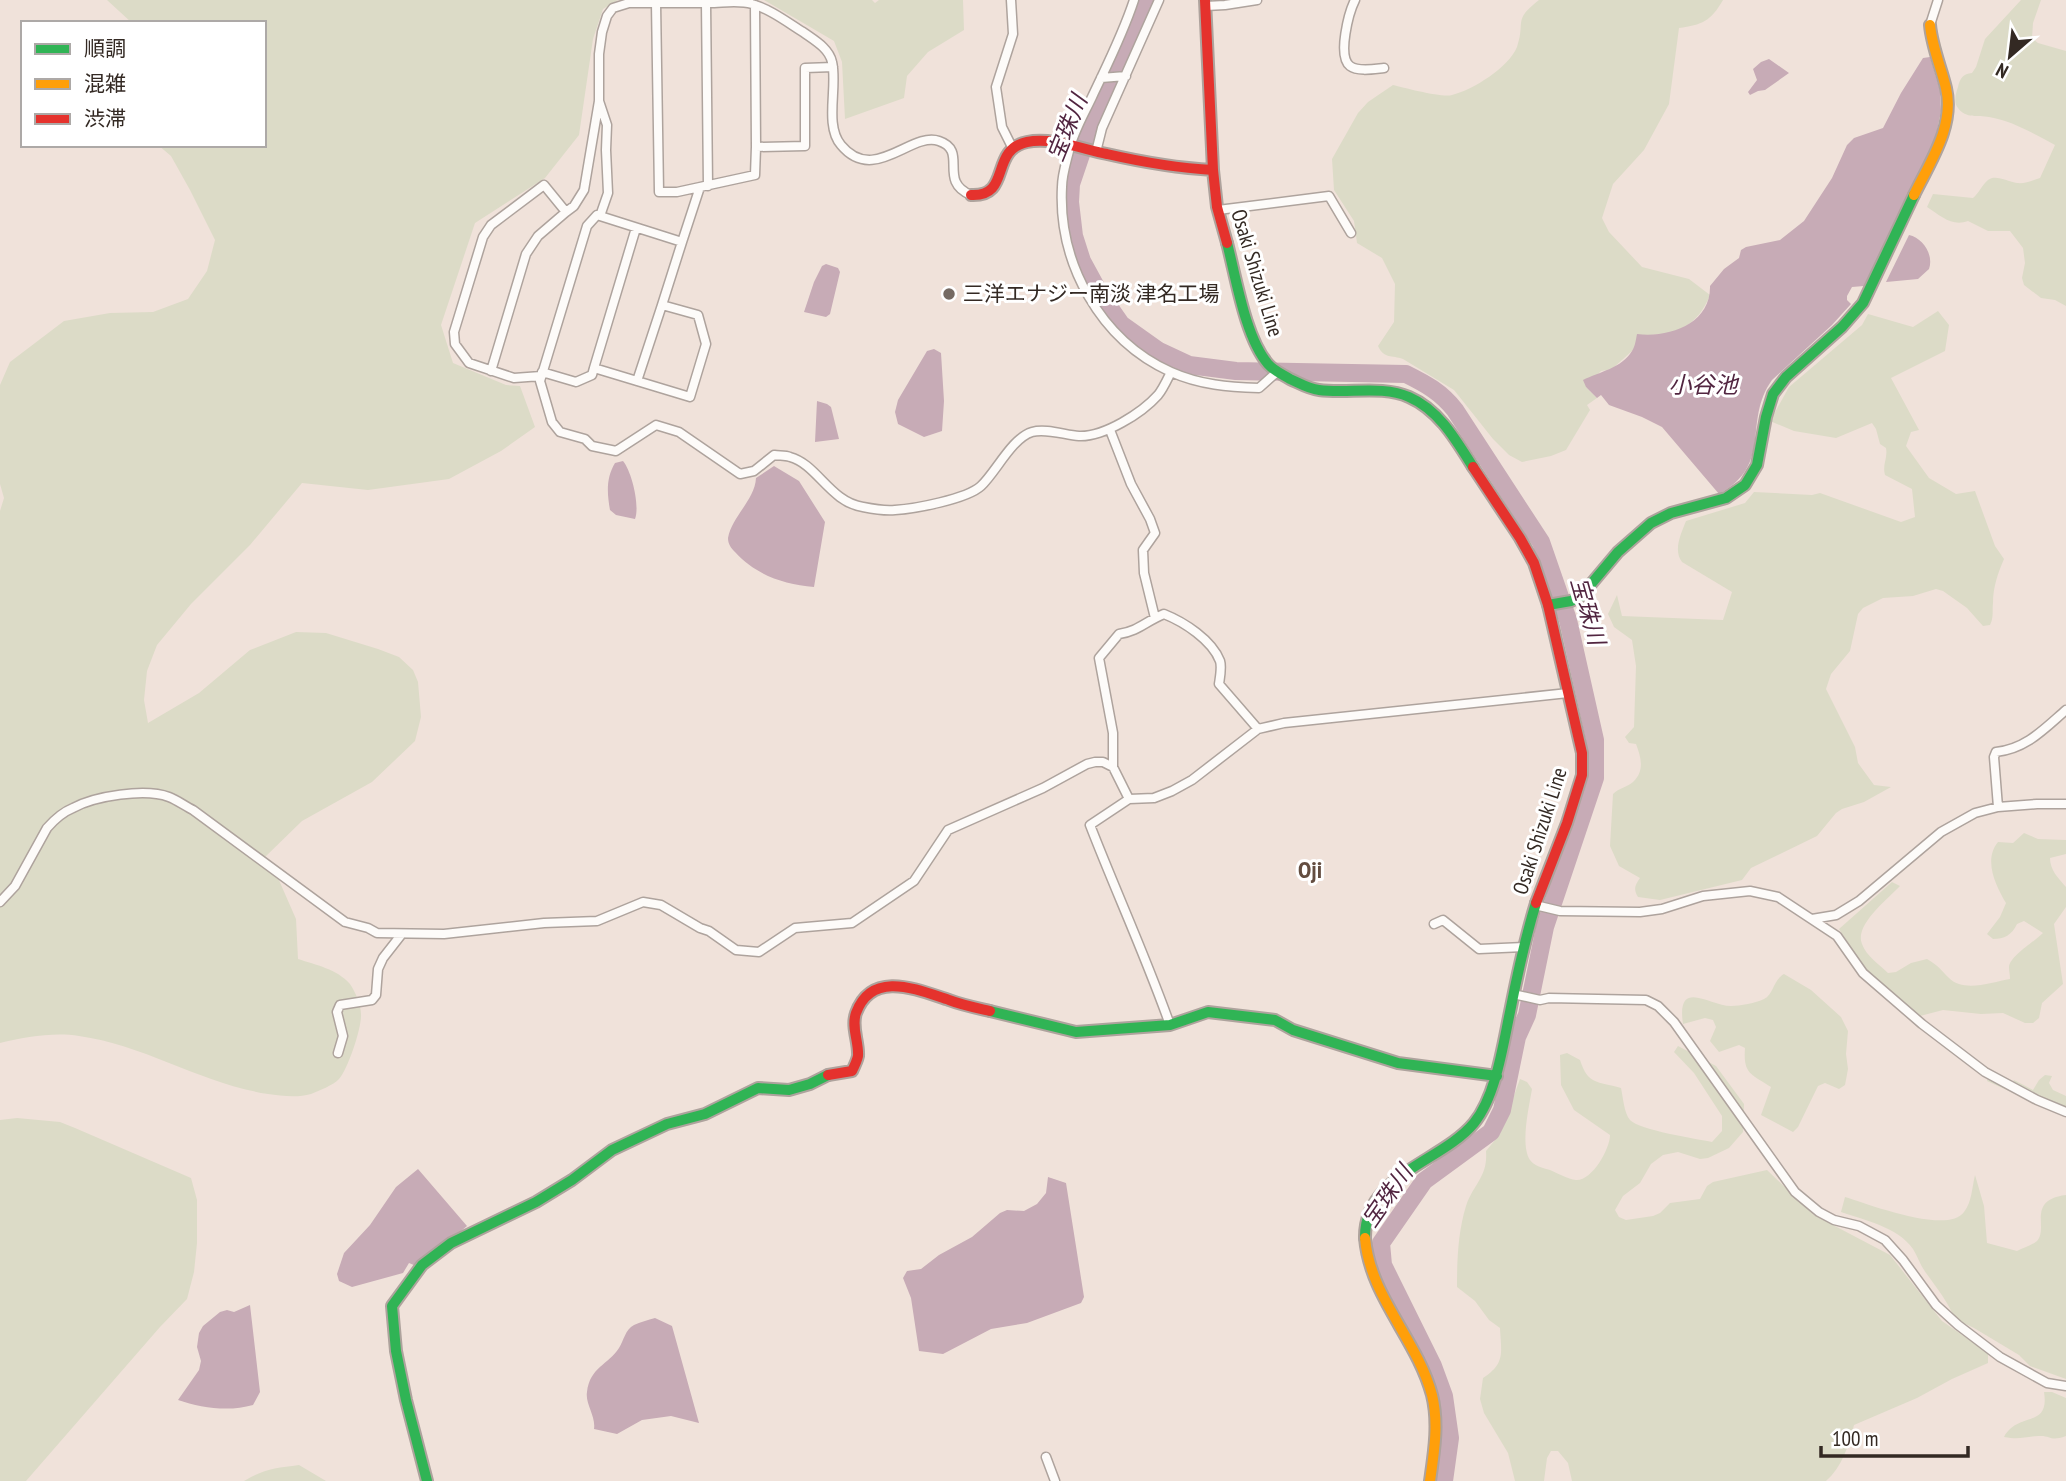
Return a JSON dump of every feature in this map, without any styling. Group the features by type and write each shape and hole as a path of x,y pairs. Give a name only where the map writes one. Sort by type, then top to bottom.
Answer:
{"street":[{"path":"1011,0 1013,34 996,87 1002,127 1012,147"},
{"path":"1134,0 1126,26 1072,147 1062,184 1062,214 1068,252 1082,285 1102,316 1121,338 1138,352 1171,372 1225,387 1259,388 1276,372"},
{"path":"1094,152 1159,0"},
{"path":"1205,3 1226,5 1257,0"},
{"path":"1354,0 1344,32 1346,60 1350,66 1363,69 1384,68"},
{"path":"1550,605 1581,596 1643,528 1660,517 1721,500 1745,486 1756,469 1768,406 1774,391 1850,320 1863,303 1938,146 1948,118 1947,90 1932,46 1930,24 1938,0"},
{"path":"656,3 659,192 677,192 755,175 755,5"},
{"path":"637,382 682,242 704,186 706,3"},
{"path":"491,371 526,254 538,236 574,206 584,190 599,101 602,32 607,16 613,8 622,5 748,3 776,15 823,47 830,57 833,67 834,132 842,147 854,157 875,160 929,140 941,141 953,155 953,178 956,185 971,195 989,195 1012,147 1025,142 1044,142 1161,166 1213,170"},
{"name":"Osaki Shizuki Line","path":"1205,3 1213,170 1218,210 1248,327 1268,363 1289,380 1318,390 1391,392 1409,397 1430,410 1449,430 1534,563 1550,605 1582,753 1582,775 1524,947 1519,995 1496,1076 1476,1122 1462,1135 1385,1188 1366,1226 1365,1244 1372,1268 1429,1386 1436,1440 1430,1481"},
{"path":"756,147 805,146 805,68 833,67"},
{"path":"1101,78 1126,76"},
{"path":"599,101 607,125 608,193 600,216"},
{"path":"566,212 544,186 491,225 483,237 454,332 455,344 469,363 514,379 542,374 576,382 592,375 636,228"},
{"path":"1218,210 1329,196 1351,233"},
{"path":"682,242 597,215 587,226 540,381 552,422 560,432 585,439 592,446 617,451 656,425 679,432 740,474 754,471 774,456 790,457 803,464 848,503 894,510 967,495 980,487 1021,438 1031,432 1083,436 1110,430 1158,395 1171,372"},
{"path":"594,368 690,397 706,344 698,315 662,305"},
{"path":"1110,430 1131,484 1155,533 1143,550 1143,573 1155,618"},
{"path":"1129,799 1113,767 1113,733 1100,658 1119,634 1133,632 1164,614 1176,619 1209,643 1220,663 1219,684 1258,729"},
{"path":"1170,1025 1150,969 1131,929 1090,825 1129,799 1154,798 1192,780 1258,729 1284,723 1568,693"},
{"path":"1998,807 1994,757 1996,752 2011,751 2027,743 2066,710"},
{"path":"0,902 15,886 53,821 72,808 89,801 144,793 168,796 193,810 345,922 377,933 444,934 597,920 643,902 661,905 700,929 709,931 736,950 759,952 795,928 852,923 914,881 948,830 1043,788 1087,764 1103,762 1113,767"},
{"path":"1812,919 1836,915 1858,901 1941,832 1975,813 1998,807 2066,804"},
{"path":"1539,906 1560,911 1640,912 1662,909 1703,896 1749,891 1778,897 1837,936 1863,973 1922,1024 1984,1072 2066,1112"},
{"path":"1434,924 1443,920 1479,949 1524,947"},
{"path":"338,1053 343,1036 337,1012 340,1006 372,1000 376,995 378,969 401,934"},
{"path":"427,1481 403,1388 392,1306 422,1265 451,1242 536,1202 572,1180 612,1150 667,1124 705,1114 758,1088 789,1090 830,1074 852,1071 858,1058 854,1021 856,1012 866,996 881,988 893,985 922,990 950,1001 1062,1030 1087,1031 1170,1025 1208,1012 1275,1020 1293,1030 1398,1063 1496,1076"},
{"path":"1519,995 1540,1000 1646,1000 1658,1006 1694,1049 1796,1192 1819,1212 1834,1220 1859,1226 1885,1240 1936,1306 2000,1357 2047,1383 2066,1386"},
{"path":"1046,1457 1055,1481"}],"green space":[{"path":"107,0 618,0 603,9 593,39 579,135 545,178 475,223 441,325 453,363 506,385 520,386 535,427 501,451 449,479 368,490 302,483 250,545 191,604 157,645 147,671 144,700 148,723 199,693 250,650 296,632 326,633 399,657 413,670 418,682 421,717 415,741 372,782 302,821 264,858 278,878 296,919 298,959 326,968 345,979 354,990 361,1010 357,1038 343,1074 334,1083 306,1095 278,1095 244,1089 127,1047 79,1036 40,1036 0,1043 0,511 4,498 0,484 0,385 10,362 64,321 110,313 153,312 188,299 207,271 215,240 171,156 160,147 266,147 266,21 130,21"},
{"path":"764,0 872,0 875,3 879,0 963,0 964,30 928,52 907,76 904,98 845,119 842,62 834,41"},
{"path":"1539,0 1723,0 1705,21 1679,28 1669,104 1644,150 1613,184 1602,218 1609,232 1642,267 1689,279 1710,295 1693,321 1668,333 1646,335 1612,369 1601,371 1586,387 1597,398 1587,405 1590,410 1566,450 1522,462 1509,455 1493,439 1454,390 1403,359 1386,355 1380,350 1378,346 1394,322 1395,284 1382,258 1357,243 1354,221 1334,190 1332,159 1358,113 1368,102 1393,85 1447,96 1480,83 1498,70 1517,47 1525,13"},
{"path":"2021,0 2041,0 2033,23 2032,38 2038,43 2066,51 2066,306 2055,300 2041,298 2024,285 2023,248 2010,231 1988,231 1968,221 1952,222 1927,207 1933,194 1973,198 1991,178 2020,183 2040,178 2055,145 2006,122 1965,114 1956,103 1960,81 1976,67 1985,39"},
{"path":"1938,311 1949,325 1945,351 1891,378 1919,430 1911,432 1906,446 1929,478 1956,494 1975,491 1995,546 2004,559 1995,586 1990,625 1983,626 1967,608 1936,589 1913,596 1883,598 1863,608 1858,614 1850,651 1831,674 1826,689 1855,747 1858,763 1874,785 1891,787 1864,802 1842,809 1817,836 1751,868 1742,880 1660,900 1638,897 1635,887 1640,878 1619,866 1610,846 1613,794 1637,778 1641,764 1636,744 1629,743 1625,737 1634,727 1636,666 1632,640 1614,627 1608,614 1617,595 1622,616 1723,620 1732,592 1682,562 1678,552 1679,542 1686,521 1745,503 1754,492 1812,495 1820,493 1901,522 1915,517 1912,489 1885,475 1886,448 1880,444 1872,423 1836,438 1794,431 1770,421 1789,387 1862,325 1868,314 1913,327"},
{"path":"2024,833 2038,839 2066,840 2066,854 2050,858 2053,870 2066,887 2066,907 2054,924 2063,984 2042,1003 2039,1018 2033,1023 2025,1023 2003,1013 1943,1010 1920,1016 1867,973 1839,929 1892,882 1900,886 1873,913 1861,937 1867,952 1888,973 1927,959 1949,978 1962,985 2010,979 2009,967 2013,958 2043,933 2024,921 2004,937 1993,939 1987,934 2000,917 2006,903 1995,881 1991,865 1998,842 2013,843"},
{"path":"1784,974 1811,990 1841,1017 1848,1031 1848,1069 1845,1085 1839,1089 1825,1083 1818,1086 1793,1132 1761,1115 1771,1087 1753,1076 1747,1068 1745,1048 1739,1045 1719,1052 1710,1041 1716,1027 1713,1020 1705,1018 1683,1024 1682,1010 1685,1001 1696,997 1731,1006 1761,1000 1770,994"},
{"path":"1678,1046 1716,1066 1744,1104 1743,1132 1729,1148 1708,1158 1700,1159 1678,1152 1663,1155 1651,1164 1640,1183 1623,1196 1615,1210 1619,1217 1626,1220 1653,1216 1670,1203 1700,1199 1707,1186 1713,1182 1767,1170 1814,1215 1890,1255 1942,1321 1988,1353 1988,1363 1854,1425 1841,1462 1826,1481 1572,1481 1568,1463 1558,1451 1551,1451 1547,1458 1544,1481 1515,1481 1508,1453 1484,1413 1480,1399 1483,1378 1499,1362 1500,1328 1489,1320 1475,1301 1457,1287 1458,1246 1463,1216 1469,1198 1483,1174 1486,1151 1500,1134 1520,1079 1527,1082 1532,1089 1525,1136 1530,1160 1576,1180 1594,1170 1603,1156 1610,1135 1574,1110 1561,1085 1560,1055 1567,1053 1580,1060 1590,1078 1621,1088 1626,1113 1635,1124 1712,1142 1722,1131 1722,1116 1694,1073 1674,1052"},
{"path":"2045,1075 2052,1076 2049,1083 2053,1090 2066,1096 2066,1117 1987,1081 1988,1078 2009,1087 2014,1080 2033,1090"},
{"path":"17,1118 60,1122 191,1178 197,1200 197,1243 194,1272 187,1299 26,1481 0,1481 0,1120"},
{"path":"1975,1175 1984,1206 1987,1243 2017,1251 2037,1241 2041,1229 2042,1208 2046,1202 2066,1195 2066,1379 2030,1366 2019,1355 1955,1319 1907,1241 1880,1225 1841,1212 1845,1197 1907,1216 1942,1220 1955,1218 1964,1212 1969,1204"},
{"path":"2044,1392 2052,1392 2066,1398 2066,1436 2004,1437 2017,1424 2038,1416 2045,1403"},
{"path":"299,1465 326,1481 244,1481 270,1470"}],"water":[{"name":"小谷池","path":"1930,57 1940,90 1941,111 1935,141 1864,286 1852,287 1847,296 1851,304 1772,380 1763,396 1752,456 1746,469 1736,482 1719,494 1662,427 1609,405 1601,395 1597,398 1583,380 1610,369 1628,357 1637,334 1674,331 1696,319 1704,310 1710,286 1724,269 1739,258 1741,250 1780,240 1804,221 1832,178 1847,145 1854,138 1883,128 1923,58"},
{"path":"1769,59 1789,73 1765,90 1750,95 1748,92 1757,80 1753,69"},
{"path":"1909,235 1919,240 1929,253 1929,269 1918,279 1886,282"},
{"path":"826,264 838,268 840,272 830,314 826,317 804,312 814,282 822,266"},
{"path":"934,349 941,353 944,401 942,431 924,437 898,424 895,412 898,400 927,351"},
{"path":"817,401 831,407 839,439 815,442"},
{"path":"623,461 634,489 635,519 616,515 610,510 610,474 615,463"},
{"path":"774,466 799,481 825,522 814,587 781,581 761,572 743,560 729,542 730,530 752,494 756,478"},
{"path":"418,1169 467,1226 428,1259 416,1266 409,1263 403,1273 352,1287 339,1281 337,1274 344,1253 370,1225 396,1187"},
{"path":"1048,1177 1066,1183 1084,1297 1081,1303 1027,1323 991,1329 943,1354 919,1351 911,1298 903,1278 907,1271 921,1269 939,1255 972,1237 1000,1213 1007,1210 1024,1211 1037,1204 1046,1193"},
{"path":"250,1305 260,1392 253,1405 215,1408 178,1400 199,1370 201,1361 197,1347 203,1326 220,1312 234,1312"},
{"path":"655,1318 672,1326 699,1423 671,1416 642,1420 617,1434 594,1429 587,1397 592,1377 615,1354 631,1327"}],"waterway":[{"name":"宝珠川","path":"1145,0 1123,57 1091,125 1071,184 1074,236 1082,261 1100,294 1121,324 1159,351 1189,365 1236,371 1406,374 1439,393 1455,410 1541,542 1568,620 1595,740 1595,778 1545,927 1527,1015 1517,1037 1502,1110 1491,1132 1424,1181 1381,1243 1383,1265 1433,1366 1444,1396 1450,1438 1444,1481"}],"traffic: fast":[{"path":"1548,605 1571,601 1581,596 1618,552 1651,523 1671,513 1726,498 1745,485 1757,465 1773,394 1786,377 1842,327 1863,303 1914,195"},
{"path":"1227,243 1247,323 1260,352 1275,371 1315,389 1388,391 1409,397 1438,418 1473,467"},
{"path":"1365,1238 1368,1217 1377,1199 1407,1172 1460,1137 1482,1112 1498,1070 1536,903"},
{"path":"990,1011 1076,1032 1170,1025 1208,1012 1275,1020 1293,1030 1398,1063 1497,1076"},
{"path":"427,1481 396,1351 392,1306 422,1265 451,1243 536,1202 572,1180 612,1150 667,1124 705,1114 758,1088 789,1090 828,1075"}],"traffic: slow":[{"path":"1914,195 1934,157 1947,116 1946,88 1930,25"},
{"path":"1365,1238 1375,1280 1416,1355 1432,1395 1435,1427 1430,1481"}],"traffic: jam":[{"path":"1205,0 1213,170 1217,207 1227,243"},
{"path":"971,195 984,194 992,189 1008,154 1015,147 1027,142 1057,142 1120,157 1213,170"},
{"path":"1473,467 1534,563 1548,605 1582,753 1582,775 1567,823 1536,903"},
{"path":"828,1075 852,1071 858,1056 854,1024 856,1013 863,999 873,991 884,987 910,988 990,1011"}],"place":[{"name":"三洋エナジー南淡 津名工場","path":"949,294"}],"district":[{"name":"Oji","path":"1310,870"}]}
